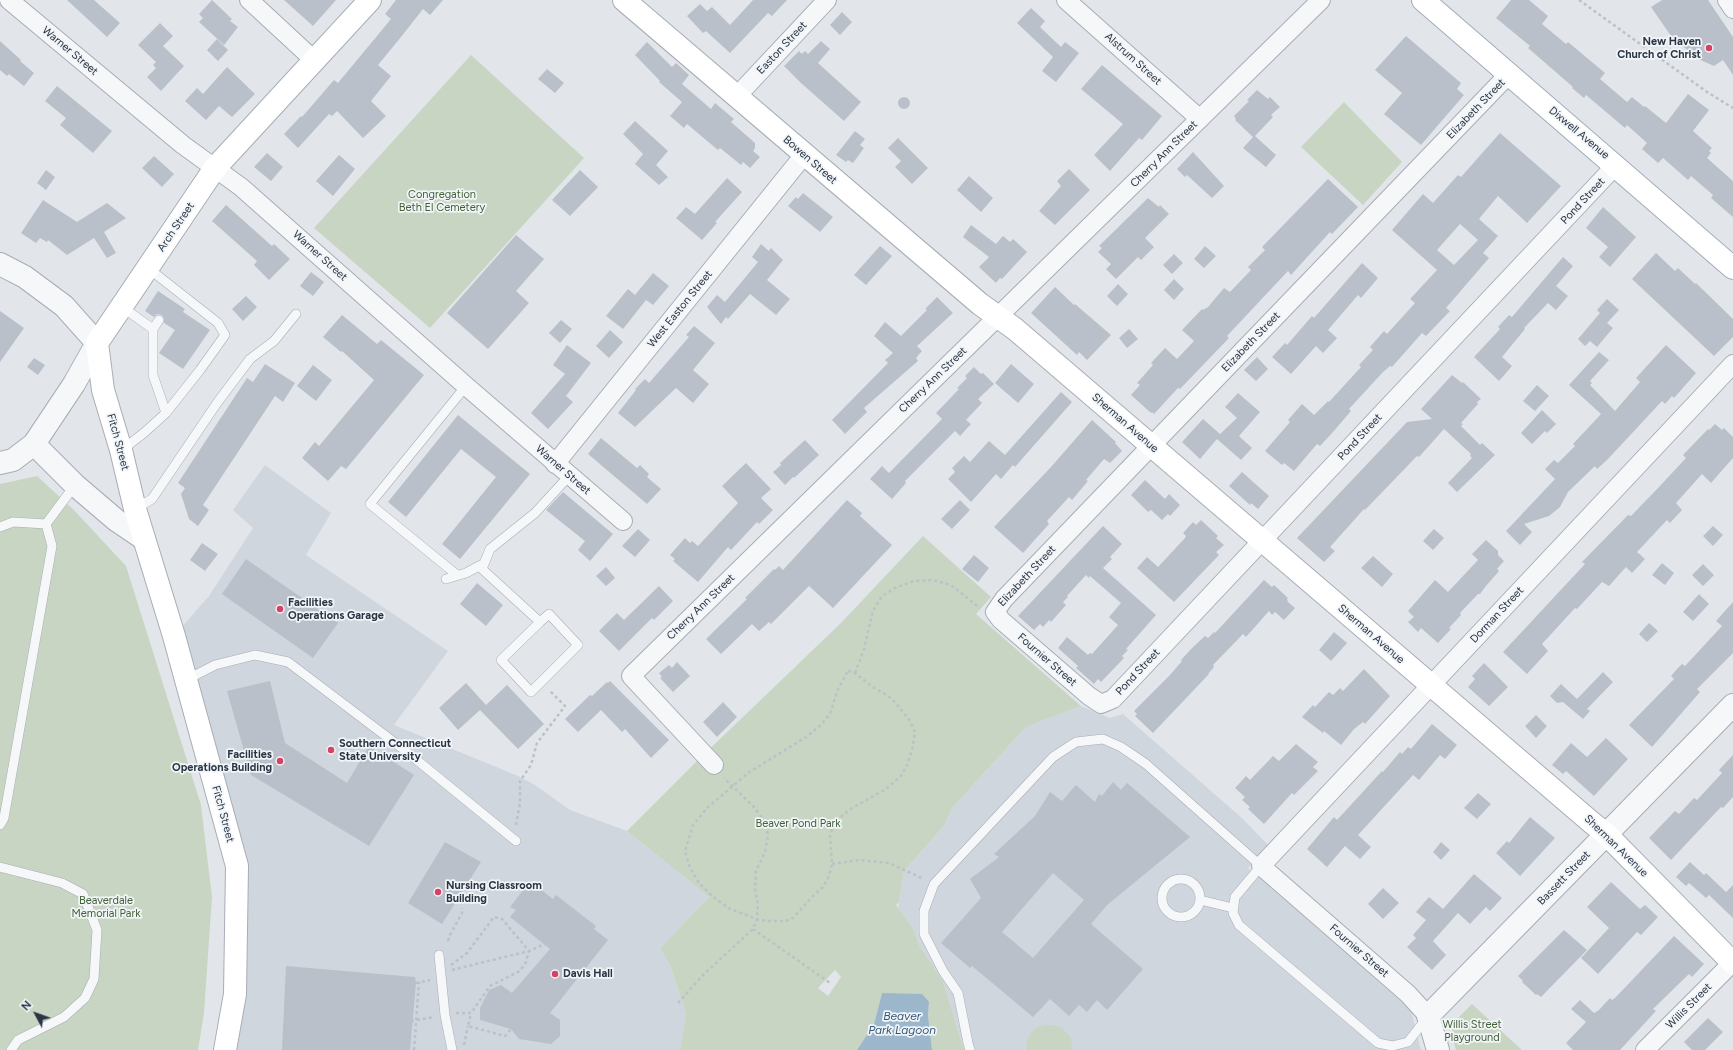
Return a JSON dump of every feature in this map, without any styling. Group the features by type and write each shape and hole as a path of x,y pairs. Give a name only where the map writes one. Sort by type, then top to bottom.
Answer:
{"main road":[{"name":"Arch Street","path":"97,343 215,168 370,0"},
{"name":"Bowen Street","path":"624,0 804,155 980,304 998,317"},
{"name":"Dixwell Avenue","path":"1423,0 1616,165 1733,268"},
{"name":"Sherman Avenue","path":"998,317 1015,329 1606,834 1733,962"},
{"name":"Fitch Street","path":"97,343 103,390 121,450 135,509 174,636 237,866 235,994 225,1050"}],"street":[{"name":"Warner Street","path":"10,0 183,145 242,187 466,386 623,521"},
{"path":"249,0 315,61"},
{"name":"Easton Street","path":"737,96 827,0"},
{"name":"Alstrum Street","path":"1066,0 1200,119"},
{"name":"Cherry Ann Street","path":"714,765 632,676 1321,0"},
{"path":"1727,0 1733,8"},
{"name":"Elizabeth Street","path":"995,612 1004,599 1509,74"},
{"name":"West Easton Street","path":"555,464 804,155"},
{"name":"Pond Street","path":"1101,704 1113,698 1616,165"},
{"path":"0,264 25,277 64,306 97,343"},
{"name":"Arch Street","path":"0,463 13,460 34,444 74,384 97,343"},
{"name":"Dorman Street","path":"1261,866 1733,364"},
{"path":"34,444 75,485 116,520 144,539"},
{"name":"Fournier Street","path":"995,612 1001,620 1089,696 1101,704"},
{"name":"Bassett Street","path":"1428,1016 1733,705"},
{"name":"Fournier Street","path":"1261,866 1408,994 1428,1016 1438,1050"},
{"name":"Willis Street","path":"1645,1050 1733,962"}],"lane":[{"path":"121,450 145,432 166,413 225,335 218,323 174,296 148,268"},
{"path":"122,307 154,329"},
{"path":"135,509 152,499 217,403 250,359 274,341 296,314"},
{"path":"159,320 154,329 153,375 166,413"},
{"path":"457,576 370,504 466,386"},
{"path":"540,622 482,569 490,549 535,513 569,476"},
{"path":"46,524 75,485"},
{"path":"0,527 13,522 46,524"},
{"path":"0,825 4,818 52,546 46,524"},
{"path":"446,579 457,576 483,564"},
{"path":"549,614 578,645 531,692 501,660 540,622 549,614"},
{"path":"186,680 215,665 255,655 288,662 407,752 516,841"},
{"path":"970,1050 958,993 943,971 924,934 924,911 934,884 1053,757 1076,742 1102,739 1121,747 1146,764 1261,866 1235,897 1233,908 1235,918 1240,925 1378,1043 1392,1046 1408,1042 1428,1016"},
{"path":"0,867 62,883 83,894 97,930 94,979 85,998 64,1017 18,1040 11,1050"},
{"path":"1182,879 1194,884 1198,888 1200,900 1194,912 1183,917 1176,917 1166,910 1162,898 1166,886 1170,882 1182,879"},
{"path":"1200,900 1233,908"},
{"path":"439,955 445,1015 452,1050"}],"path":[{"path":"1579,0 1707,92 1733,108"},
{"path":"854,673 864,649 872,611 882,596 895,588 914,580 933,580 951,585 979,608 995,612"},
{"path":"848,670 895,702 910,721 915,732 908,763 901,776 886,789 849,810 840,818 832,830 830,837 832,864 829,876 823,887 810,898 793,918 786,921 779,922 757,919 730,909 712,896 699,883 690,868 685,851 693,825 708,807 732,786 762,764 806,737 821,725 830,714 838,689 848,670"},
{"path":"516,841 515,828 520,803 520,781 531,765 537,743 565,706 542,681"},
{"path":"678,1003 704,975 754,930 757,919 758,905 755,890 756,871 765,852 768,835 766,822 754,807 732,786"},
{"path":"832,864 859,860 889,863 934,884"},
{"path":"448,942 450,935 462,913 462,908"},
{"path":"449,966 468,953 494,917 502,919 529,951"},
{"path":"754,930 830,983"},
{"path":"450,975 451,971 529,951 545,944"},
{"path":"464,1045 471,1013 490,986 518,972 526,965 529,951"},
{"path":"414,1050 417,983 430,980"},
{"path":"454,1006 455,1013 471,1013"},
{"path":"411,1021 435,1017"},
{"path":"468,1026 505,1036 511,1029"}],"shaded area":[{"name":"Southern Connecticut State University","path":"265,465 331,513 306,555 448,651 394,725 518,776 535,785 570,810 627,831 709,897 660,948 671,967 686,1014 680,1050 226,1050 237,866 174,636 209,596 253,528 233,510"},
{"path":"1081,706 1110,718 1123,714 1243,819 1269,846 1248,868 1411,1010 1421,1050 964,1050 943,981 919,945 913,928 898,908 904,871 944,826 953,807 1026,727"}],"green space":[{"name":"Congregation Beth El Cemetery","path":"471,55 584,158 430,328 314,228"},
{"path":"1344,102 1402,162 1363,205 1301,147"},
{"name":"Beaverdale Memorial Park","path":"37,476 73,509 126,566 201,805 212,897 204,1013 198,1050 0,1050 0,484"},
{"name":"Beaver Pond Park","path":"923,536 991,597 976,614 1081,706 1026,727 953,807 944,826 904,871 899,902 896,905 913,928 919,945 943,981 964,1050 932,1050 928,1015 929,1002 882,993 874,1024 857,1050 680,1050 686,1014 671,967 660,948 709,897 627,831 697,761 841,623","holes":["835,970 841,977 828,996 818,988"]},
{"name":"Willis Street Playground","path":"1472,1004 1522,1050 1456,1050 1452,1037 1452,1028 1456,1020"},
{"path":"1044,1025 1060,1027 1066,1032 1071,1038 1072,1050 1026,1050 1027,1041 1030,1034 1036,1028"}],"water":[{"name":"Beaver Park Lagoon","path":"882,993 922,994 929,1002 928,1015 932,1050 857,1050 874,1024"}],"building":[{"path":"67,0 94,0 120,23 107,37"},
{"path":"212,0 232,19 230,21 238,27 224,45 199,22 203,18 199,14"},
{"path":"284,0 336,0 313,26"},
{"path":"396,0 443,0 430,15 423,9 378,65 391,76 371,101 386,116 363,138 337,111 332,116 329,114 298,148 284,134 301,116 302,117 334,80 338,83 391,19 385,14"},
{"path":"753,0 787,0 772,16 768,13 730,53 706,31 703,33 687,16 700,4 707,11 712,7 730,25"},
{"path":"1511,0 1529,0 1548,16 1542,24 1566,44 1568,42 1605,73 1600,79 1627,102 1632,97 1666,123 1688,94 1709,110 1693,131 1712,148 1709,151 1711,153 1707,158 1733,181 1733,217 1711,198 1713,195 1691,176 1688,180 1663,158 1658,163 1642,149 1647,143 1627,125 1625,128 1586,95 1584,98 1528,48 1530,46 1496,18"},
{"name":"New Haven Church of Christ","path":"1662,0 1708,0 1733,37 1733,75 1723,60 1714,66 1698,59 1671,36 1651,7"},
{"path":"1031,8 1045,21 1040,27 1061,47 1065,42 1079,53 1056,82 1042,71 1053,57 1017,23"},
{"path":"842,12 852,22 840,35 830,25"},
{"path":"160,23 173,36 163,46 184,66 161,91 147,77 156,68 153,65 156,62 138,45"},
{"path":"1406,36 1461,83 1457,89 1464,95 1421,145 1384,114 1402,93 1375,70"},
{"path":"217,39 228,50 218,61 207,50"},
{"path":"0,41 34,73 24,86 9,74 7,76 0,70"},
{"path":"821,41 830,49 818,63 861,102 844,121 784,66 799,51 802,54 805,51 808,54"},
{"path":"647,42 672,67 676,63 689,75 682,84 711,109 715,103 734,119 731,122 755,143 755,148 753,151 760,157 750,168 743,162 741,165 720,148 718,150 687,124 684,128 670,116 682,102 659,82 660,81 635,55"},
{"path":"1102,65 1162,116 1142,140 1139,138 1110,171 1094,155 1123,124 1081,89"},
{"path":"227,67 255,94 232,117 219,106 206,120 185,101 197,88 203,94"},
{"path":"547,69 564,83 555,93 538,79"},
{"path":"57,86 112,131 93,153 60,125 66,118 45,101"},
{"path":"1257,90 1268,99 1270,97 1280,107 1271,115 1273,117 1255,136 1276,155 1266,167 1243,148 1253,137 1235,120 1236,119 1234,116 1249,101 1247,100"},
{"path":"906,97 909,98 909,108 902,109 899,108 898,101 899,98"},
{"path":"635,121 668,151 656,165 668,177 659,185 635,164 643,154 623,134"},
{"path":"855,131 865,139 860,145 864,148 853,163 848,160 846,162 836,155"},
{"path":"1500,133 1561,186 1527,223 1498,196 1479,219 1498,236 1483,253 1489,258 1446,308 1450,311 1426,336 1422,333 1392,367 1390,366 1383,372 1349,409 1351,411 1333,432 1320,446 1317,444 1294,471 1284,463 1282,465 1265,451 1290,422 1288,420 1302,404 1314,415 1328,401 1329,402 1361,367 1359,365 1373,350 1370,347 1384,331 1387,334 1415,303 1410,299 1437,270 1392,230 1423,194 1433,203 1458,175 1461,177","holes":["1460,224 1478,240 1454,265 1437,250"]},
{"path":"898,138 928,168 912,184 895,167 901,161 888,148"},
{"path":"1193,152 1224,186 1212,198 1187,175 1185,177 1177,169"},
{"path":"267,153 283,167 271,181 254,167"},
{"path":"339,155 355,169 333,196 316,181"},
{"path":"154,156 174,174 162,187 142,168"},
{"path":"1069,169 1090,190 1055,225 1039,211 1061,186 1057,181"},
{"path":"46,170 55,177 46,190 37,183"},
{"path":"580,170 598,187 570,216 552,200"},
{"path":"969,176 993,198 981,212 957,190"},
{"path":"727,178 742,192 715,222 717,223 702,240 676,218 686,207 695,214"},
{"path":"1328,179 1358,207 1332,234 1330,232 1291,275 1288,271 1227,336 1229,338 1180,389 1178,388 1154,414 1152,412 1151,413 1131,395 1140,385 1137,383 1153,365 1151,363 1165,348 1177,359 1194,341 1182,330 1202,309 1203,310 1208,307 1224,288 1230,292 1251,270 1248,267 1265,250 1262,247"},
{"path":"803,193 833,217 820,232 788,206 796,197 798,199"},
{"path":"1148,198 1159,207 1160,205 1169,214 1145,238 1154,247 1141,260 1138,257 1116,279 1106,269 1111,264 1098,252 1102,248 1099,246"},
{"path":"43,200 77,222 107,203 126,218 104,232 116,253 107,258 94,238 67,255 48,240 47,242 40,238 36,243 21,233"},
{"path":"226,205 272,246 274,244 290,259 269,280 254,265 257,261 212,221"},
{"path":"1603,207 1636,237 1610,267 1599,257 1608,247 1586,228"},
{"path":"971,225 996,244 1003,236 1010,242 1013,239 1027,252 1002,279 1000,278 996,283 979,267 989,257 963,237"},
{"path":"516,235 544,259 516,291 529,303 488,349 447,313"},
{"path":"761,244 769,251 771,248 783,260 767,280 790,299 776,315 750,294 728,319 726,317 721,324 707,307 717,295 725,302 758,262 752,257"},
{"path":"880,246 892,256 866,285 854,275"},
{"path":"1205,246 1216,256 1204,268 1194,259"},
{"path":"1656,253 1675,271 1678,268 1695,284 1696,283 1733,319 1733,337 1714,356 1632,279"},
{"path":"1174,254 1183,263 1172,274 1163,265"},
{"path":"1563,257 1573,266 1556,286 1568,296 1556,310 1548,303 1524,328 1525,329 1502,357 1512,366 1499,381 1474,357 1500,329 1498,327 1509,315 1512,317"},
{"path":"1362,263 1378,278 1361,298 1358,295 1328,330 1337,338 1323,353 1316,346 1291,374 1272,357 1285,343 1287,345 1312,316 1314,318"},
{"path":"311,272 324,282 313,296 300,286"},
{"path":"653,273 669,286 653,305 646,300 623,329 606,316 628,289 635,295"},
{"path":"1174,279 1184,289 1174,300 1164,290"},
{"path":"1118,284 1128,294 1117,306 1107,296"},
{"path":"1055,287 1074,305 1075,304 1111,335 1087,360 1079,352 1077,355 1031,313"},
{"path":"158,291 185,309 183,312 210,330 183,369 159,353 175,330 164,323 164,318 162,315 157,314 154,317 145,311"},
{"path":"246,296 257,307 243,321 232,309"},
{"path":"937,297 953,313 917,346 922,351 916,358 918,361 864,408 867,412 845,434 832,420 888,363 885,360 893,353 874,336 885,322 901,336 927,310 925,309"},
{"path":"1607,299 1619,310 1607,323 1613,328 1597,347 1590,341 1585,346 1578,339 1600,313 1597,310"},
{"path":"0,311 24,328 0,362"},
{"path":"342,315 377,344 381,340 424,375 346,469 341,466 328,481 302,458 315,442 319,446 374,380 342,351 341,352 323,337"},
{"path":"561,320 572,329 560,343 549,333"},
{"path":"694,326 715,343 693,370 709,384 693,403 676,388 635,427 618,413 636,390 635,389 645,379 649,383 689,337 686,335"},
{"path":"1129,329 1138,339 1127,348 1119,338"},
{"path":"610,330 623,342 609,358 596,346"},
{"path":"567,345 591,363 566,396 573,402 548,429 531,413 565,374 553,365"},
{"path":"1666,345 1696,373 1674,398 1672,396 1665,404 1662,401 1607,460 1597,469 1595,466 1568,492 1560,507 1549,516 1524,524 1532,532 1520,545 1506,531 1555,479 1545,469 1554,460 1558,463 1575,446 1573,444 1601,414 1569,385 1599,352 1609,360 1590,381 1592,383 1590,385 1615,411 1640,382 1636,378"},
{"path":"1257,357 1268,369 1256,381 1244,370"},
{"path":"34,358 45,365 38,375 27,367"},
{"path":"265,364 295,383 283,402 275,396 203,505 209,510 198,526 189,519 181,494 185,488 178,483 247,378 253,382"},
{"path":"1011,364 1034,384 1018,403 995,383"},
{"path":"313,365 332,380 316,401 297,386"},
{"path":"974,367 981,374 983,373 994,384 978,399 982,403 966,420 971,424 960,436 955,431 905,481 906,483 892,499 870,479 882,466 889,473 942,419 936,413 959,389 957,388 967,378 965,376"},
{"path":"1452,375 1462,383 1463,382 1481,399 1461,423 1463,424 1461,426 1480,445 1482,443 1495,455 1457,492 1448,483 1472,458 1470,456 1471,454 1444,429 1419,457 1417,456 1365,510 1364,509 1330,547 1335,551 1324,562 1297,538 1407,422 1432,419 1421,409"},
{"path":"1537,385 1549,396 1535,411 1523,401"},
{"path":"1061,392 1072,402 1015,467 1013,465 1001,479 996,474 971,502 948,479 955,472 952,468 964,456 970,462 989,441 1005,455"},
{"path":"1238,393 1260,412 1239,436 1252,448 1241,460 1217,439 1200,459 1182,442 1203,419 1220,434 1237,418 1225,407"},
{"path":"1542,410 1556,424 1547,433 1545,431 1532,444 1521,433"},
{"path":"458,415 530,474 460,559 442,544 496,477 461,449 406,517 388,502"},
{"path":"1092,420 1116,442 1115,443 1122,451 1110,463 1104,459 1086,480 1088,481 1072,500 1069,497 1047,521 1049,524 1023,553 994,527 1051,467"},
{"path":"1715,424 1722,430 1724,428 1733,437 1733,458 1711,483 1702,474 1676,503 1682,510 1670,523 1667,520 1637,552 1645,559 1632,573 1626,567 1609,586 1602,582 1577,609 1575,608 1542,644 1548,651 1527,674 1503,652 1585,564 1582,562 1628,515 1631,516 1659,487 1686,458 1683,455 1708,429 1709,430"},
{"path":"601,438 637,468 640,465 649,474 647,477 661,489 647,504 588,454"},
{"path":"805,440 819,455 785,485 773,472 781,465 780,463"},
{"path":"746,463 771,489 761,498 773,510 759,524 757,522 731,550 728,547 698,582 673,561 675,559 670,555 685,538 690,543 692,541 698,546 738,503 722,486"},
{"path":"1242,472 1269,496 1258,509 1251,503 1250,505 1229,486"},
{"path":"1145,480 1165,499 1169,494 1180,505 1170,516 1168,514 1162,520 1151,510 1148,512 1131,495"},
{"path":"563,492 613,534 590,561 578,550 585,541 546,510"},
{"path":"847,500 862,513 860,516 892,545 833,608 809,586 771,624 769,622 759,631 752,624 721,654 706,639 747,599 745,598 774,569 775,570 779,566 783,570"},
{"path":"960,500 970,510 952,529 941,519"},
{"path":"1201,520 1218,536 1216,538 1224,545 1216,552 1219,555 1174,602 1137,568 1147,557 1158,567 1185,538 1186,536 1183,533 1193,522 1196,525"},
{"path":"1103,526 1122,544 1110,557 1112,559 1103,568 1156,615 1126,649 1128,650 1122,656 1124,658 1101,682 1098,679 1094,684 1076,668 1078,666 1058,648 1067,637 1088,655 1090,653 1092,654 1118,625 1109,617 1121,603 1090,576 1089,578 1086,575 1063,602 1066,605 1051,622 1049,620 1043,627 1040,624 1034,630 1018,616"},
{"path":"1713,526 1723,535 1713,546 1703,536"},
{"path":"638,529 650,540 635,557 622,546"},
{"path":"1434,529 1444,538 1433,550 1423,541"},
{"path":"1486,540 1498,551 1498,555 1504,561 1497,569 1499,571 1480,594 1478,594 1460,613 1461,615 1449,628 1451,629 1438,643 1421,628 1418,632 1408,622 1414,617 1408,611 1435,580 1448,592 1478,560 1472,554"},
{"path":"202,543 218,554 205,571 190,560"},
{"path":"974,555 989,568 978,582 962,569"},
{"path":"1373,556 1393,574 1382,587 1361,568"},
{"name":"Facilities Operations Garage","path":"246,559 338,623 313,658 222,594"},
{"path":"1662,563 1674,573 1665,585 1652,575"},
{"path":"1703,564 1714,575 1703,586 1692,575"},
{"path":"606,567 615,578 606,586 596,576"},
{"path":"1264,580 1272,587 1274,585 1288,598 1288,602 1295,608 1284,620 1275,612 1272,615 1269,611 1246,637 1243,634 1213,665 1214,667 1209,674 1153,733 1135,716 1137,714 1134,711 1169,676 1192,648 1205,636 1208,638 1214,632 1215,633"},
{"path":"477,583 503,605 486,626 460,604"},
{"path":"659,586 673,601 654,620 652,618 619,651 599,631 617,613 624,620"},
{"path":"1699,594 1709,604 1693,621 1683,612"},
{"path":"1733,602 1733,653 1697,689 1700,692 1652,747 1629,725 1674,679 1671,676 1677,669 1682,664 1685,666 1722,626 1716,621"},
{"path":"1649,623 1658,631 1647,642 1639,634"},
{"path":"1334,632 1347,643 1331,661 1319,650"},
{"path":"677,662 690,676 673,692 660,678 662,677 659,673 669,665 672,668"},
{"path":"1484,663 1508,687 1489,706 1468,687 1475,679 1472,676"},
{"path":"1364,669 1390,696 1365,724 1363,722 1354,729 1341,745 1324,731 1323,733 1302,717 1313,705 1315,707 1329,692 1333,695 1340,688 1343,691"},
{"path":"1603,672 1613,682 1587,709 1590,711 1583,719 1563,702 1557,703 1550,696 1561,684 1577,699"},
{"name":"Facilities Operations Building","path":"270,681 285,743 347,783 369,746 414,775 369,846 251,775 227,691"},
{"path":"610,681 669,740 651,758 625,729 622,732 601,710 578,732 565,719 590,695 592,696"},
{"path":"466,683 486,705 507,685 544,724 518,749 480,710 458,730 439,708"},
{"path":"723,702 737,717 717,737 703,722"},
{"path":"1536,715 1547,726 1536,738 1525,726"},
{"path":"1432,724 1457,745 1445,759 1440,755 1419,780 1413,775 1358,835 1371,847 1360,859 1345,846 1327,867 1307,849 1334,817 1337,820 1400,752 1402,754 1408,747 1411,749"},
{"path":"1606,738 1628,759 1594,796 1566,771 1563,774 1552,765 1571,743 1587,757"},
{"path":"1296,744 1318,762 1313,767 1318,771 1294,795 1292,793 1264,824 1248,809 1250,807 1242,800 1245,797 1235,788 1246,776 1250,780 1273,756 1279,761"},
{"path":"1733,755 1733,797 1723,808 1721,807 1671,860 1649,838 1675,811 1679,814 1694,798 1697,800 1722,773 1719,770"},
{"path":"1113,782 1121,790 1127,783 1190,837 1107,905 1091,924 1143,969 1107,1010 1097,1000 1087,1012 1079,1005 1069,1016 1050,999 1033,1017 972,966 970,968 941,943 981,898 970,879 999,857 994,854 1035,816 1050,792 1062,801 1076,785 1095,802 1099,794 1102,796","holes":["1053,873 1084,900 1033,958 1002,932"]},
{"path":"1478,793 1491,804 1477,819 1464,808"},
{"path":"1530,817 1555,838 1520,876 1496,853 1507,841 1509,843"},
{"name":"Nursing Classroom Building","path":"445,842 481,862 442,924 408,903"},
{"path":"1441,842 1450,850 1441,860 1433,852"},
{"path":"1690,862 1704,875 1706,873 1726,892 1733,885 1733,918 1709,895 1706,898 1689,883 1686,886 1676,877"},
{"path":"1474,874 1502,898 1490,911 1486,907 1470,924 1458,913 1433,941 1446,955 1432,970 1407,947 1416,938 1413,935 1426,920 1416,912 1429,897 1443,909"},
{"name":"Davis Hall","path":"530,881 553,899 556,895 596,926 594,929 608,940 550,1013 560,1020 560,1036 551,1044 519,1039 511,1029 480,1020 480,1008 489,990 501,985 512,993 550,949 510,917 516,910 510,907"},
{"path":"1611,882 1640,909 1645,905 1658,917 1641,935 1637,932 1598,974 1581,958 1609,928 1587,907"},
{"path":"1383,888 1399,903 1383,919 1368,904"},
{"path":"1564,930 1587,950 1541,997 1537,994 1536,995 1522,982 1523,981 1518,976"},
{"path":"1674,936 1704,964 1692,977 1689,974 1653,1009 1656,1011 1620,1050 1573,1050 1566,1043 1586,1022 1571,1009 1580,1000 1594,1013 1599,1010 1610,998 1612,1000 1615,998"},
{"path":"286,966 415,977 416,983 410,1050 282,1050"},
{"path":"1708,1018 1723,1032 1705,1050 1692,1050 1684,1042"}],"place":[{"name":"New Haven Church of Christ","path":"1709,48"},
{"name":"Facilities Operations Garage","path":"280,609"},
{"name":"Southern Connecticut State University","path":"331,750"},
{"name":"Facilities Operations Building","path":"280,761"},
{"name":"Nursing Classroom Building","path":"438,892"},
{"name":"Davis Hall","path":"555,974"}]}
